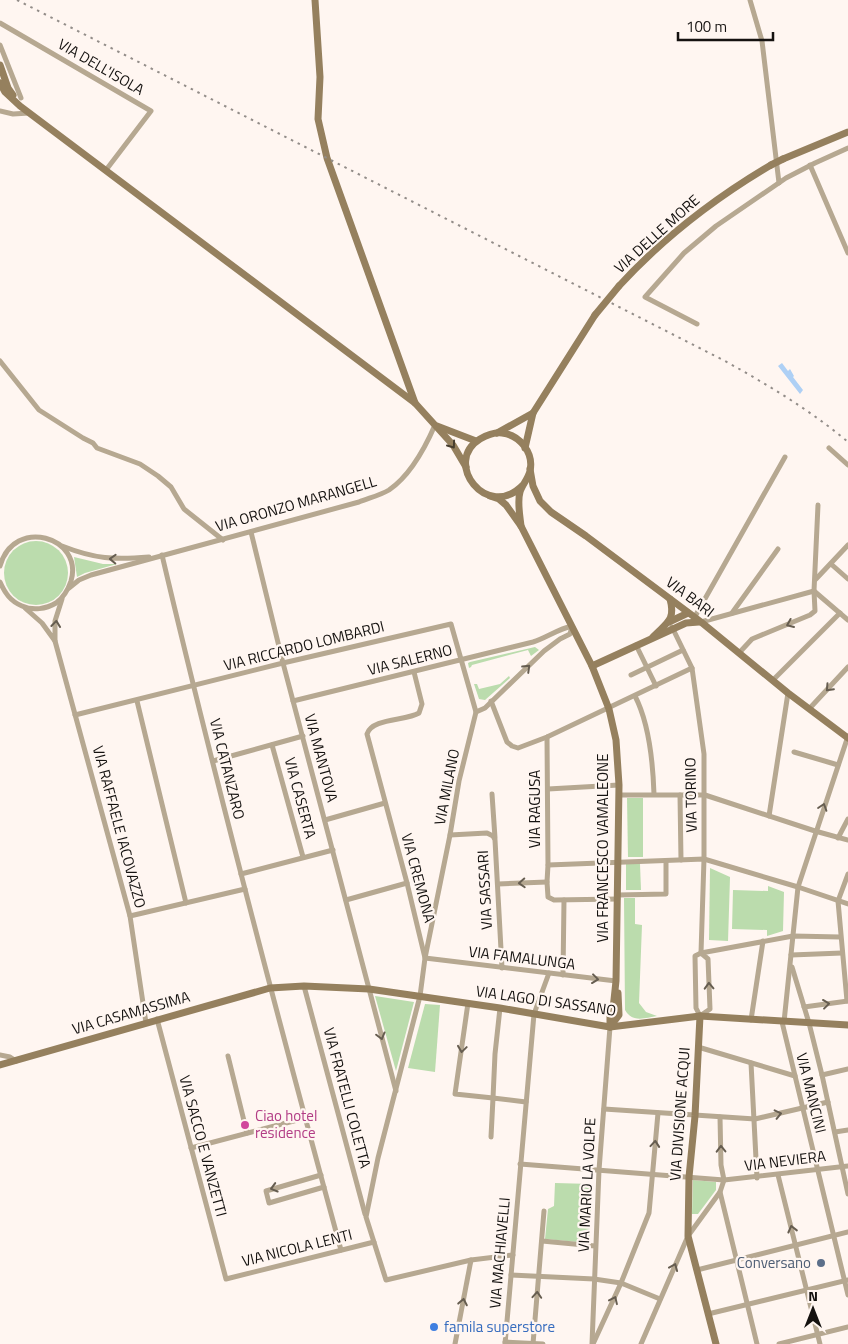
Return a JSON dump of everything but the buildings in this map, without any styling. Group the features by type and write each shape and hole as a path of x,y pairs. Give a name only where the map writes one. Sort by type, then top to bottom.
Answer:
{"main road":[{"path":"315,0 320,77 318,119 326,158 415,403"},
{"path":"0,65 8,88 29,113 415,403 453,444 466,468"},
{"path":"0,83 5,92 21,102"},
{"name":"VIA DELLE MORE","path":"533,413 578,339 595,315 619,286 650,255 699,213 729,191 783,159 848,132"},
{"path":"524,485 510,495 500,497 490,496 481,492 473,486 468,477 466,458 476,441 486,435 496,433 533,413"},
{"path":"526,448 533,413"},
{"path":"435,425 476,441"},
{"path":"496,433 513,436 526,448 530,458 530,469 520,493 521,526"},
{"name":"VIA BARI","path":"530,469 533,486 540,501 551,512 688,612 695,621 848,737"},
{"name":"VIA FRANCESCO VAMALEONE","path":"490,496 499,499 506,505 521,526 592,666 609,709 616,740 619,785 616,981"},
{"path":"670,600 672,608 671,625"},
{"path":"681,625 688,612"},
{"path":"592,666 653,637 688,612"},
{"path":"671,625 681,625 695,621"},
{"path":"610,1027 619,1016 618,985 616,981"},
{"path":"610,1027 616,981"},
{"name":"VIA LAGO DI SASSANO","path":"270,988 304,986 369,989 500,1008 610,1027 700,1016 848,1025"},
{"name":"VIA CASAMASSIMA","path":"0,1065 270,988"},
{"path":"619,1016 634,1025"},
{"name":"VIA DIVISIONE ACQUI","path":"700,1016 695,1116 689,1177 688,1236 716,1344"}],"street":[{"path":"750,0 762,41 780,183"},
{"name":"VIA DELL'ISOLA","path":"0,23 151,111 106,170"},
{"path":"0,45 21,102"},
{"path":"0,111 13,114 29,113"},
{"path":"697,324 645,297 684,253 716,226 810,165 848,148"},
{"path":"810,165 848,253"},
{"path":"0,361 39,410 93,443 97,448 134,461 158,476 171,487 184,509 222,540"},
{"name":"VIA ORONZO MARANGELL","path":"162,555 359,502 389,490 410,470 435,425"},
{"path":"829,448 848,465"},
{"path":"695,621 785,457"},
{"path":"739,653 752,639 815,611 814,591 818,505"},
{"name":"VIA MANTOVA","path":"251,532 293,702 396,1092"},
{"path":"0,566 2,557 10,547 28,537 38,536 48,538 81,554 101,558 123,559 162,555"},
{"path":"60,545 72,565 72,577 69,588"},
{"path":"816,580 848,545"},
{"path":"732,614 778,549"},
{"path":"55,640 55,621 62,598 69,588 79,580 162,555"},
{"name":"VIA CATANZARO","path":"162,555 193,686 270,988 341,1250"},
{"path":"831,564 848,579"},
{"path":"0,582 9,598 25,608 42,623 55,640"},
{"path":"695,621 732,614 814,591"},
{"path":"814,591 848,620"},
{"path":"25,608 45,608 62,598"},
{"path":"772,680 840,613"},
{"name":"VIA RICCARDO LOMBARDI","path":"75,715 283,663 451,624 476,712"},
{"name":"VIA TORINO","path":"671,625 692,668 704,754 704,859 701,953"},
{"path":"678,640 681,625"},
{"path":"476,712 485,708 544,651 560,638 570,634 572,626"},
{"name":"VIA SALERNO","path":"293,702 532,642 572,626"},
{"name":"VIA RAFFAELE IACOVAZZO","path":"55,640 130,916 146,1023"},
{"path":"532,642 538,643 543,647 544,651"},
{"path":"636,645 656,686"},
{"path":"631,675 683,650"},
{"path":"809,709 848,667"},
{"path":"491,701 507,742 518,748 548,737 609,709 692,668"},
{"name":"VIA CREMONA","path":"414,672 422,704 419,713 376,724 368,730 367,734 425,958"},
{"path":"769,816 788,693"},
{"path":"635,696 639,704 653,766 654,794"},
{"path":"137,700 186,903"},
{"name":"VIA MILANO","path":"366,1217 378,1158 420,996 425,958 459,780 476,712"},
{"path":"213,761 303,736"},
{"name":"VIA RAGUSA","path":"546,882 548,865 548,737"},
{"name":"VIA MANCINI","path":"848,737 798,887 783,1022 848,1295"},
{"name":"VIA CASERTA","path":"272,745 303,857"},
{"path":"794,752 838,765"},
{"path":"548,789 619,785"},
{"name":"VIA SASSARI","path":"492,794 502,968"},
{"path":"619,795 704,795 815,832 848,840"},
{"path":"680,795 681,860"},
{"path":"325,820 385,803"},
{"path":"838,838 848,819"},
{"name":"VIA SASSARI","path":"450,835 487,833 494,836 495,840"},
{"path":"241,874 333,850"},
{"path":"548,865 704,859 848,904"},
{"path":"498,884 546,882 548,897 554,900 666,894 666,861"},
{"path":"804,1007 848,1001 840,937 838,901 848,874"},
{"path":"346,900 407,883"},
{"path":"130,916 245,889"},
{"path":"563,975 564,900"},
{"path":"701,953 708,959 710,1009 700,1016 696,1008 695,956 701,953 793,936 840,937"},
{"path":"751,1020 764,941"},
{"path":"791,955 842,952"},
{"name":"VIA FAMALUNGA","path":"425,958 616,981"},
{"path":"790,963 809,1023 848,1194"},
{"name":"VIA MACHIAVELLI","path":"505,1343 534,1014 549,974"},
{"name":"VIA FRATELLI COLETTA","path":"304,986 366,1217 386,1280 471,1260"},
{"path":"468,1003 456,1094 526,1102"},
{"path":"491,1137 495,1054 500,1008"},
{"name":"VIA SACCO E VANZETTI","path":"157,1019 226,1279"},
{"name":"VIA MARIO LA VOLPE","path":"593,1344 599,1170 610,1027"},
{"path":"698,1047 795,1076"},
{"path":"0,1055 10,1057 16,1061"},
{"path":"228,1056 247,1133"},
{"path":"751,1063 757,1178"},
{"path":"822,1075 848,1069"},
{"path":"604,1109 755,1119 828,1102"},
{"path":"593,1344 650,1213 658,1113"},
{"path":"641,1344 688,1236 720,1192 724,1180 720,1117"},
{"path":"191,1148 305,1118"},
{"path":"835,1132 848,1130"},
{"name":"VIA NEVIERA","path":"520,1164 724,1180 757,1178 848,1166"},
{"path":"321,1175 266,1191 269,1203 324,1187"},
{"path":"778,1175 820,1344"},
{"path":"720,1192 757,1344"},
{"path":"533,1344 544,1211"},
{"path":"697,1270 848,1232"},
{"path":"542,1241 595,1246"},
{"name":"VIA NICOLA LENTI","path":"226,1279 374,1242"},
{"path":"455,1344 471,1260 513,1255"},
{"path":"511,1275 594,1279 621,1283 660,1299"},
{"path":"708,1314 846,1281"},
{"path":"779,1344 848,1327"},
{"path":"505,1343 543,1344"}],"green space":[{"path":"36,541 54,547 62,555 68,573 62,591 54,599 36,605 18,599 10,591 4,573 10,555 18,547"},
{"path":"74,557 103,564 117,564 77,577"},
{"path":"535,647 539,650 531,656 528,650 472,665 469,668 468,663 470,662"},
{"path":"509,676 510,678 485,700 479,699 474,684 477,684 479,689 500,684"},
{"path":"627,798 643,798 643,857 628,857"},
{"path":"626,864 640,864 641,890 626,890"},
{"path":"710,868 730,877 728,941 709,940"},
{"path":"768,886 784,892 783,931 767,936 767,930 732,929 733,890 768,891"},
{"path":"624,898 635,898 635,924 642,925 639,1003 646,1012 657,1016 635,1018 631,1017 625,1010"},
{"path":"375,996 414,1002 396,1071"},
{"path":"425,1004 440,1005 435,1072 408,1068"},
{"path":"693,1180 716,1182 716,1190 698,1214 692,1214"},
{"path":"555,1183 592,1184 589,1243 545,1239 548,1209 554,1206"}],"water":[{"path":"782,363 788,371 790,369 793,377 803,390 800,394 778,366"}],"railway":[{"path":"17,0 725,361 788,398 848,442"}],"place":[{"name":"Ciao hotel residence","path":"245,1125"},
{"name":"Conversano","path":"821,1263"},
{"name":"famila superstore","path":"434,1327"}]}
